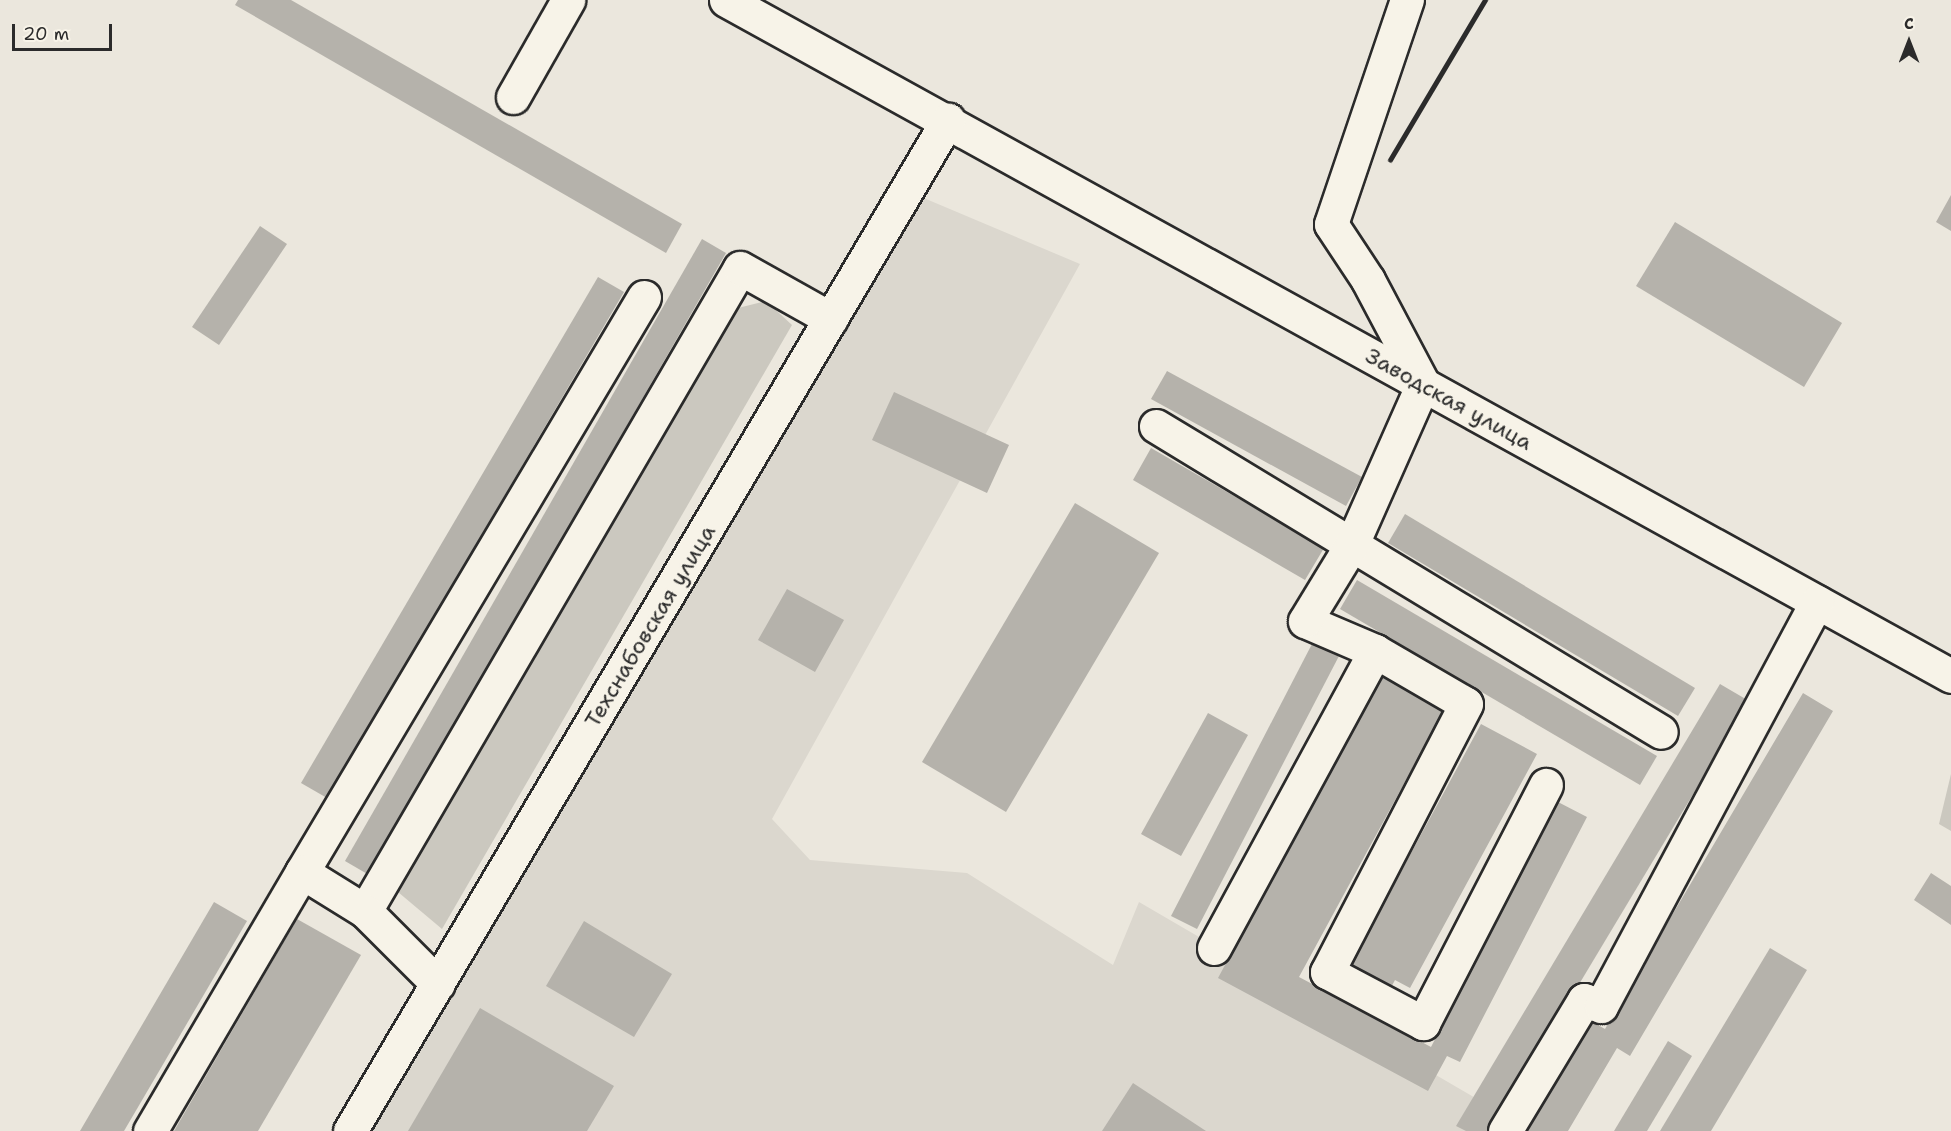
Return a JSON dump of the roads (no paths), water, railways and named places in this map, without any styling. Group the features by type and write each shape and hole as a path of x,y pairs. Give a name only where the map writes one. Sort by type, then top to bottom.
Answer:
{"street":[{"path":"513,97 568,0"},
{"name":"Заводская улица","path":"726,0 948,120 1951,676"},
{"path":"1407,0 1331,224 1368,280 1423,384 1352,544 1305,621 1375,651 1466,704 1327,972 1423,1023 1546,785"},
{"name":"Техснабовская улица","path":"350,1131 948,120"},
{"path":"365,911 740,268 831,319"},
{"path":"150,1131 644,297"},
{"path":"1156,426 1661,732"},
{"path":"1505,1131 1584,1000 1601,1006 1817,602"},
{"path":"1214,948 1375,651"},
{"path":"302,872 365,911 438,984"}],"railway":[{"path":"1390,160 1485,0"}]}
